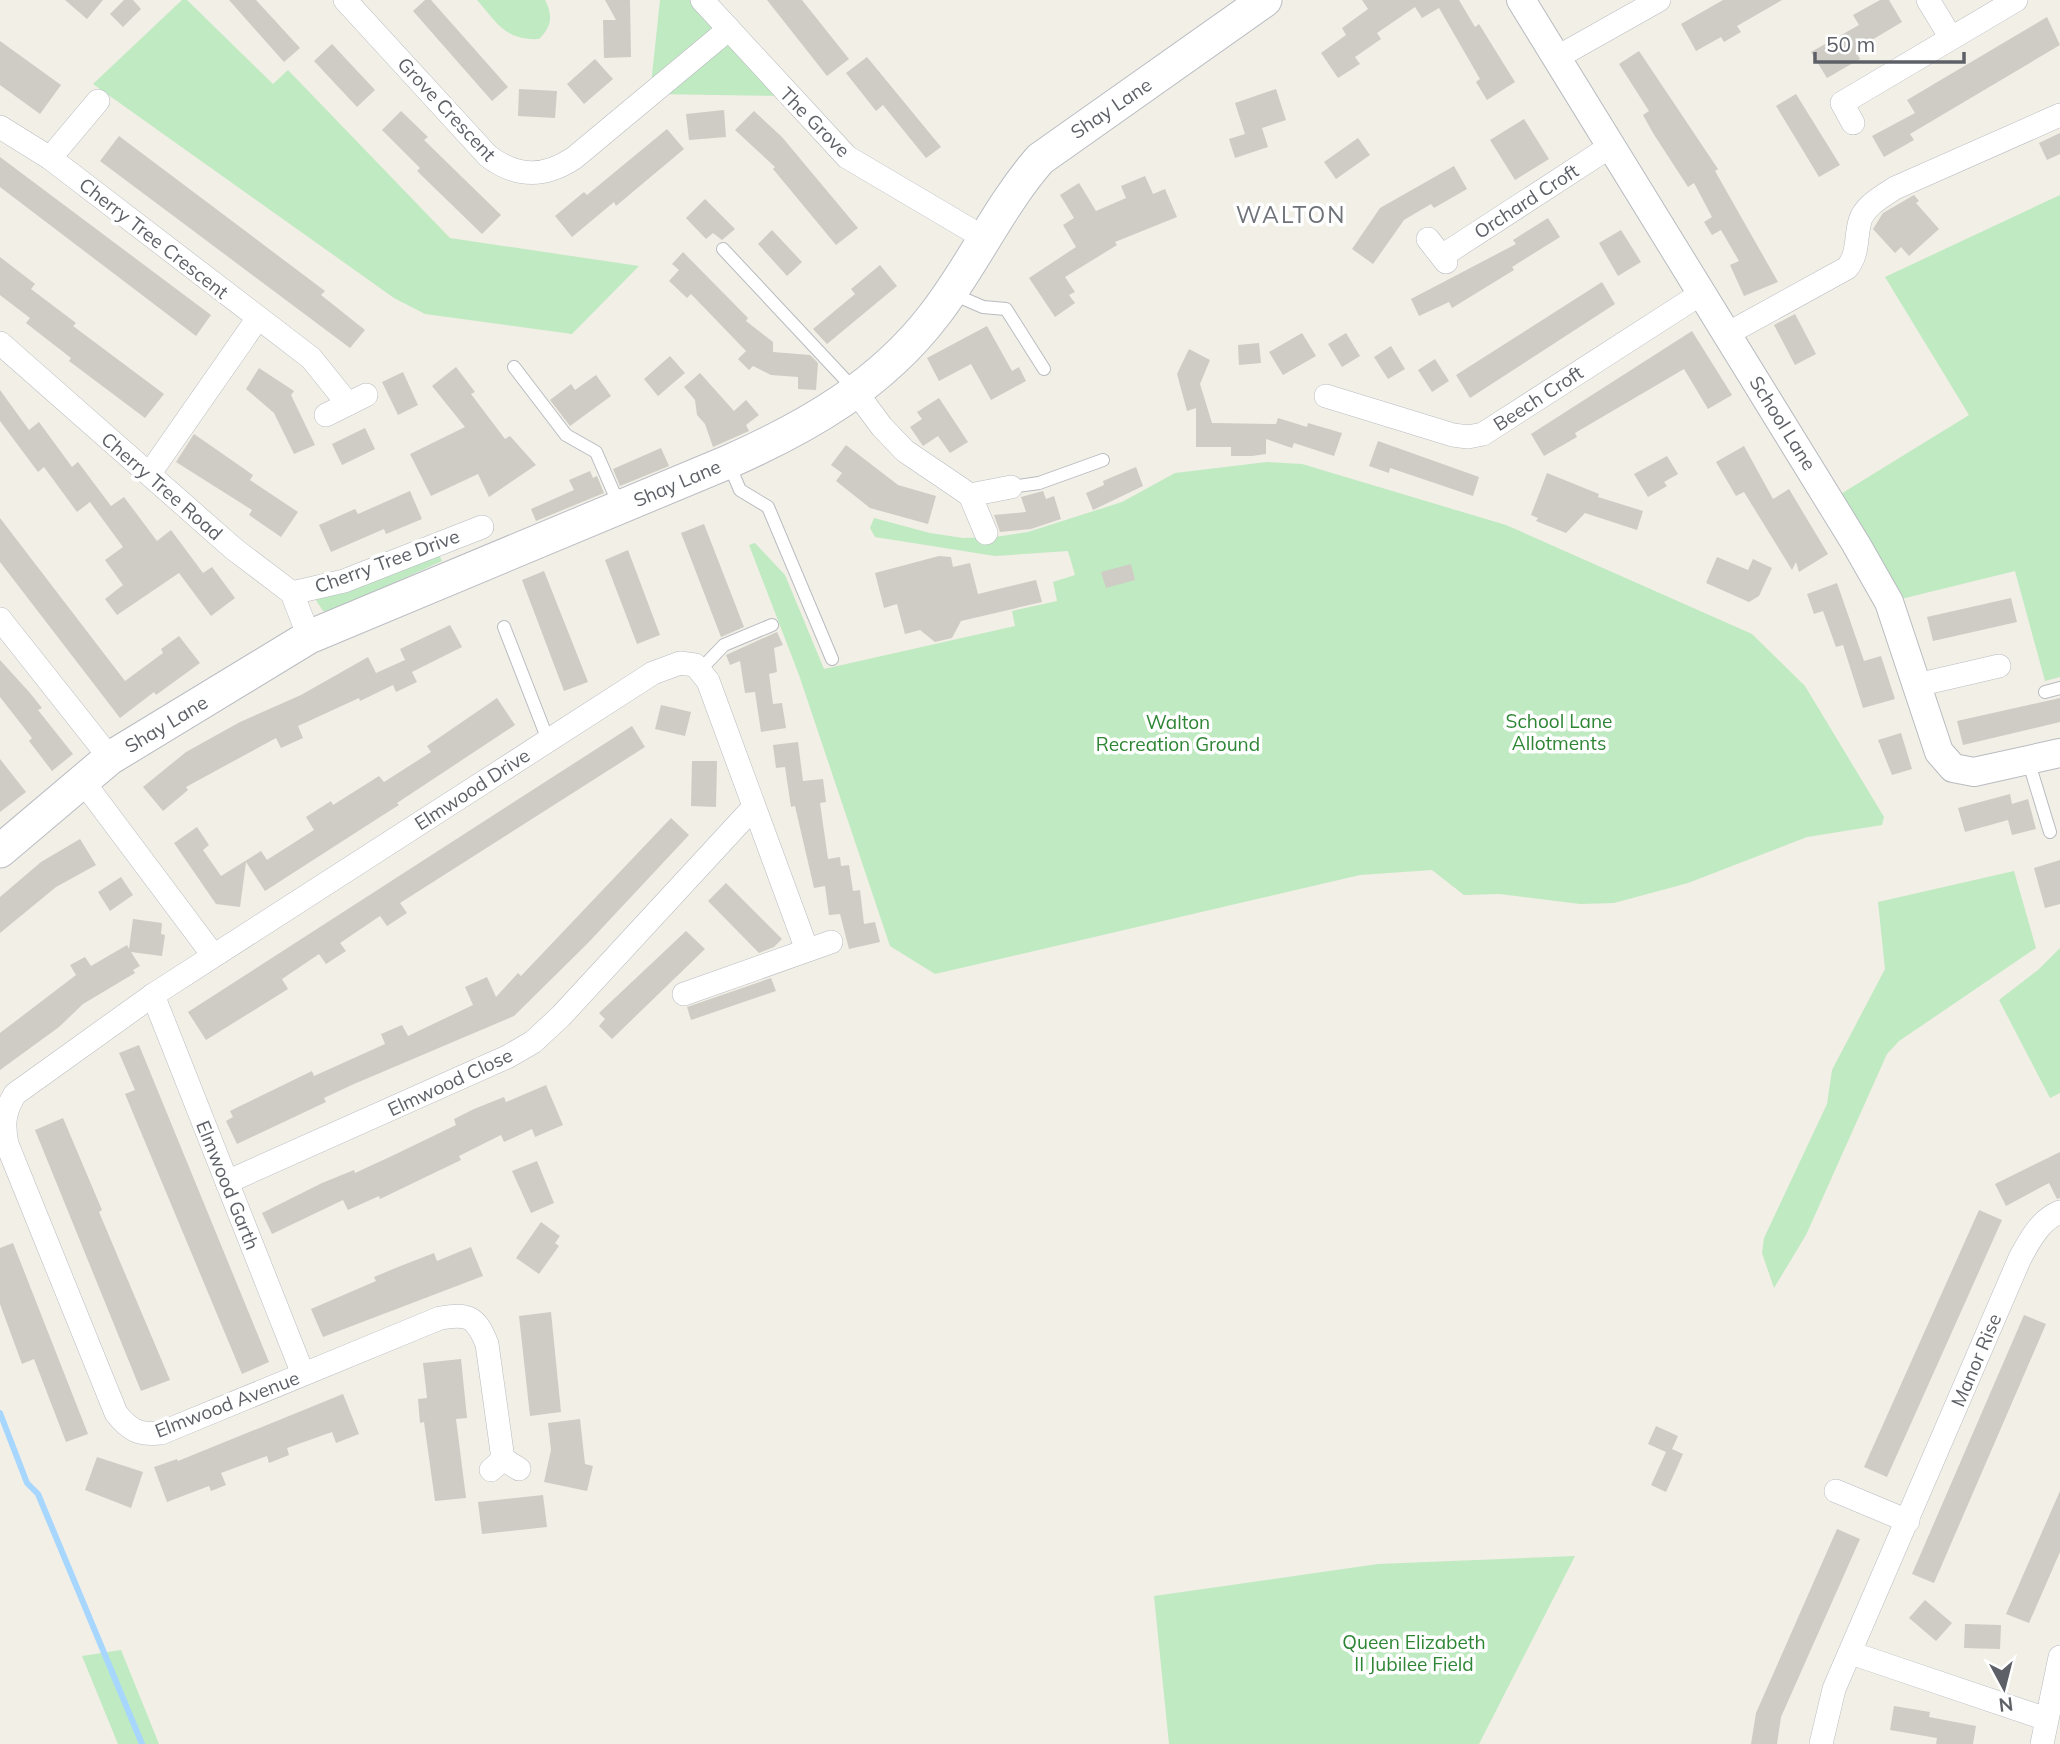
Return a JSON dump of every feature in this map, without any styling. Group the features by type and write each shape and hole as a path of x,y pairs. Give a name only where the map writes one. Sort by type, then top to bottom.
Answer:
{"main road":[{"name":"Shay Lane","path":"1,847 110,758 309,637 728,462 788,435 856,392 908,346 950,292 1022,180 1054,147 1265,0"}],"street":[{"name":"Grove Crescent","path":"345,0 488,156 516,172 531,174 547,173 574,158 729,29"},
{"name":"The Grove","path":"702,0 848,157 986,239"},
{"name":"School Lane","path":"1521,0 1831,500 1889,603 1939,752 1953,768 1974,772 2060,753"},
{"path":"1556,58 1659,0"},
{"path":"1928,0 1951,38"},
{"path":"1853,123 1842,103 2016,0"},
{"path":"50,158 98,101"},
{"path":"1727,334 1847,268 1855,258 1860,219 1872,204 1895,188 2060,115"},
{"name":"Cherry Tree Crescent","path":"0,127 50,158 311,358 357,399 326,415"},
{"name":"Orchard Croft","path":"1439,253 1611,146"},
{"name":"Beech Croft","path":"1326,396 1361,398 1453,435 1468,437 1483,434 1702,293"},
{"path":"149,472 258,318"},
{"name":"Cherry Tree Road","path":"0,343 234,549 292,593"},
{"path":"856,392 882,427 905,451 970,495 986,533"},
{"path":"970,495 1011,487"},
{"name":"Cherry Tree Drive","path":"292,593 344,581 482,527"},
{"path":"292,593 309,637"},
{"path":"0,619 110,758"},
{"name":"Elmwood Drive","path":"6,1109 15,1094 153,995 653,673 680,663 701,669"},
{"path":"1917,685 1987,664"},
{"path":"701,669 807,950"},
{"path":"82,780 213,955"},
{"name":"Elmwood Close","path":"227,1182 507,1057 533,1042 753,808"},
{"path":"684,994 831,942"},
{"name":"Elmwood Garth","path":"153,995 303,1374"},
{"name":"Elmwood Avenue","path":"6,1109 3,1126 7,1144 117,1413 127,1428 141,1435 161,1433 440,1318 460,1315 470,1318 481,1328 487,1344 504,1466"},
{"name":"Manor Rise","path":"1821,1744 1834,1689 2020,1258 2034,1233 2051,1216 2060,1212"},
{"path":"1836,1491 1908,1521"},
{"path":"1851,1653 2046,1719"},
{"path":"2042,1744 2060,1657"}],"lane":[{"path":"723,249 856,392"},
{"path":"950,292 983,307 1006,309 1044,369"},
{"path":"514,367 566,435 596,452 620,507"},
{"path":"1011,487 1039,483 1103,460"},
{"path":"728,462 740,490 768,507 832,659"},
{"path":"701,669 724,645 772,625"},
{"path":"504,628 548,740"},
{"path":"2045,692 2060,688"},
{"path":"2028,760 2050,832"}],"green space":[{"path":"182,0 187,0 273,84 288,70 450,238 639,266 572,334 425,314 394,298 93,84"},
{"path":"477,0 545,0 550,16 549,25 539,39 518,37 503,29"},
{"path":"660,0 702,0 787,96 650,94"},
{"path":"2060,195 2060,677 2045,681 2015,571 1889,602 1831,500 1969,415 1885,277"},
{"path":"1267,462 1302,464 1506,525 1752,634 1805,686 1884,817 1882,825 1807,837 1688,883 1614,903 1580,904 1499,894 1464,895 1432,870 1360,875 935,974 890,946 799,675 749,545 755,543 785,575 824,669 1015,626 1012,611 1057,601 1053,582 1075,575 1068,551 995,556 875,537 870,528 874,518 930,533 963,538 995,537 1028,532 1122,502 1175,473"},
{"path":"438,552 442,561 330,612 323,611 314,597"},
{"path":"2014,871 2036,948 1899,1041 1887,1054 1806,1235 1774,1288 1762,1253 1764,1238 1827,1104 1832,1070 1885,969 1878,902"},
{"path":"2060,948 2060,1093 2050,1098 1999,1000 2038,970"},
{"name":"Queen Elizabeth II Jubilee Field","path":"1575,1556 1479,1744 1169,1744 1154,1596 1378,1564"},
{"path":"121,1650 159,1744 118,1744 82,1656"}],"building":[{"path":"65,0 103,0 87,19"},
{"path":"124,0 133,0 141,9 123,27 110,14"},
{"path":"229,0 256,0 300,48 284,62"},
{"path":"425,0 431,0 508,87 492,101 413,11"},
{"path":"605,0 630,0 631,57 604,58 603,20 616,20"},
{"path":"767,0 802,0 849,59 827,76"},
{"path":"1362,0 1459,0 1475,27 1479,24 1515,82 1487,100 1476,82 1480,79 1439,8 1422,18 1415,7 1377,33 1381,39 1355,57 1360,64 1338,78 1321,53 1346,35 1342,28 1368,9"},
{"path":"1723,0 1782,0 1737,26 1741,32 1724,42 1721,37 1696,51 1681,24"},
{"path":"1880,0 1889,0 1902,22 1855,50 1860,59 1827,78 1811,52 1859,25 1853,15"},
{"path":"2047,17 2060,45 1910,134 1914,140 1884,157 1872,136 1915,113 1907,100"},
{"path":"0,41 61,85 40,114 0,85"},
{"path":"332,44 375,90 357,107 314,61"},
{"path":"1639,51 1718,169 1715,171 1778,282 1744,296 1730,265 1739,261 1721,230 1712,235 1704,222 1712,217 1694,183 1688,187 1653,133 1643,115 1649,111 1619,64"},
{"path":"867,57 941,147 926,158 883,105 876,111 846,73"},
{"path":"595,59 613,79 584,104 567,84"},
{"path":"519,89 557,91 555,118 518,116"},
{"path":"1276,89 1286,120 1262,128 1268,147 1235,158 1229,139 1245,134 1235,103"},
{"path":"1796,94 1840,165 1819,177 1776,106"},
{"path":"724,110 726,137 689,140 686,114"},
{"path":"401,111 428,137 424,140 501,215 482,234 417,171 420,168 382,130"},
{"path":"754,111 782,137 858,228 836,245 773,169 775,167 735,130"},
{"path":"1524,119 1549,159 1515,180 1490,140"},
{"path":"667,129 684,149 616,206 614,202 572,237 555,216 584,192 587,195"},
{"path":"2060,133 2060,154 2047,160 2039,143"},
{"path":"119,136 325,291 321,295 365,330 350,348 100,161"},
{"path":"1358,138 1370,155 1336,179 1324,162"},
{"path":"0,157 211,315 196,336 0,187"},
{"path":"1454,166 1467,189 1434,208 1431,204 1404,220 1373,264 1352,249 1380,208"},
{"path":"1145,176 1153,194 1165,189 1177,217 1115,242 1117,245 1065,277 1075,292 1069,295 1075,303 1055,317 1029,278 1076,247 1063,225 1074,218 1060,195 1079,183 1096,211 1126,198 1121,186"},
{"path":"1914,195 1919,201 1916,203 1939,229 1909,256 1901,247 1895,253 1873,229 1883,213"},
{"path":"705,199 735,229 722,240 713,233 706,239 686,218"},
{"path":"1548,218 1560,237 1512,267 1514,270 1452,308 1449,302 1419,316 1411,299 1516,244 1513,240"},
{"path":"772,230 802,262 787,276 758,244"},
{"path":"1621,230 1641,262 1618,276 1599,243"},
{"path":"683,252 748,318 746,321 773,342 773,352 810,355 818,363 816,390 798,389 798,377 771,375 753,366 749,370 738,359 746,351 691,294 687,298 669,281 679,270 672,264"},
{"path":"0,257 35,284 31,289 76,323 73,326 164,394 145,418 69,361 71,358 26,323 30,318 0,295"},
{"path":"880,265 897,286 827,344 813,329 855,294 851,289"},
{"path":"1602,282 1615,304 1470,398 1456,375"},
{"path":"1795,314 1816,354 1795,365 1774,325"},
{"path":"987,326 1012,371 1019,367 1026,381 991,400 971,364 939,381 927,358"},
{"path":"1692,331 1732,395 1708,409 1684,369 1575,433 1577,437 1544,456 1531,434"},
{"path":"1302,333 1316,356 1283,375 1269,352"},
{"path":"1346,333 1360,356 1342,367 1328,344"},
{"path":"1259,343 1261,363 1239,365 1238,345"},
{"path":"1391,346 1405,369 1388,379 1374,357"},
{"path":"1189,349 1210,360 1200,384 1212,423 1276,424 1278,418 1307,427 1308,423 1342,433 1334,456 1294,443 1292,448 1266,439 1266,454 1252,456 1231,456 1231,447 1196,447 1196,408 1187,411 1177,374"},
{"path":"670,356 685,373 658,396 644,379"},
{"path":"1435,359 1449,381 1432,392 1418,370"},
{"path":"456,367 475,392 471,394 505,439 510,436 536,465 489,497 478,474 431,496 410,454 465,427 432,386"},
{"path":"259,368 294,391 291,395 315,445 294,454 274,413 246,389"},
{"path":"403,372 418,405 398,415 382,382"},
{"path":"700,373 734,411 746,400 759,415 746,425 749,431 713,447 705,424 697,415 695,400 684,387"},
{"path":"596,375 611,396 570,426 550,400 571,384 575,390"},
{"path":"0,390 29,430 39,422 72,467 78,462 111,506 124,497 157,541 171,530 203,573 212,567 235,598 211,616 179,573 117,615 105,599 123,585 105,560 123,547 90,502 77,512 44,467 38,472 0,421"},
{"path":"939,398 968,442 950,453 938,436 923,446 910,427 922,419 917,412"},
{"path":"365,428 375,449 342,465 332,444"},
{"path":"194,434 253,475 250,480 298,512 281,537 249,515 252,510 176,462"},
{"path":"1378,441 1479,477 1473,496 1390,468 1389,473 1369,466"},
{"path":"846,445 898,485 936,496 928,524 870,508 836,481 842,473 831,465"},
{"path":"1744,446 1773,499 1789,489 1828,554 1799,572 1796,562 1792,570 1744,492 1736,496 1716,462"},
{"path":"661,448 669,466 620,486 613,469"},
{"path":"1667,456 1678,474 1664,482 1667,486 1648,497 1634,474"},
{"path":"1136,467 1143,486 1093,510 1086,493 1104,485 1103,481"},
{"path":"590,471 593,478 597,476 604,493 536,521 531,509 574,490 569,480"},
{"path":"1547,473 1599,494 1598,497 1643,511 1637,530 1585,513 1566,533 1536,521 1538,518 1531,515"},
{"path":"410,491 422,519 386,534 384,529 331,552 319,525 355,509 358,514"},
{"path":"1043,491 1046,499 1054,496 1061,519 1031,529 1000,532 994,515 1026,512 1021,497"},
{"path":"0,518 125,681 163,653 161,649 179,636 200,663 156,695 154,692 120,718 0,562"},
{"path":"704,524 744,627 721,637 681,533"},
{"path":"628,550 660,635 637,644 605,560"},
{"path":"939,556 951,557 953,567 970,563 978,594 1036,580 1042,602 961,621 952,638 935,642 920,630 905,634 897,604 884,608 875,573"},
{"path":"1717,557 1748,570 1753,559 1772,568 1759,596 1749,602 1706,583"},
{"path":"1131,564 1135,580 1106,588 1101,572"},
{"path":"544,571 588,682 564,691 522,580"},
{"path":"1837,583 1864,661 1881,656 1895,699 1863,708 1843,645 1836,647 1823,611 1814,614 1807,594"},
{"path":"2011,598 2017,622 1933,641 1927,617"},
{"path":"450,625 462,647 412,672 417,682 396,692 393,685 298,726 303,738 281,748 276,738 186,787 188,790 163,811 143,787 186,752 240,722 301,695 368,657 376,673 405,660 400,649"},
{"path":"777,632 783,645 774,648 777,672 769,674 773,704 782,703 786,728 761,732 755,692 745,693 740,661 730,665 726,655"},
{"path":"0,660 42,708 38,710 73,754 52,771 29,741 32,738 0,697"},
{"path":"497,698 515,725 397,803 399,805 265,891 246,862 240,907 216,904 174,843 197,827 209,845 203,850 221,876 261,851 267,860 314,830 306,817 331,801 333,805 379,776 384,782 431,752 427,746"},
{"path":"2060,698 2060,722 1963,745 1957,721"},
{"path":"661,705 691,712 685,736 655,729"},
{"path":"632,726 645,747 400,903 407,913 387,926 380,916 340,943 346,951 326,964 319,954 282,979 288,989 206,1040 188,1012"},
{"path":"1901,733 1912,769 1892,775 1878,740"},
{"path":"798,742 803,781 823,779 826,802 820,803 828,859 840,857 841,866 849,865 853,891 860,890 864,924 875,922 880,942 849,949 840,914 829,915 825,886 814,888 795,806 791,807 785,767 776,768 773,745"},
{"path":"0,759 26,792 0,812"},
{"path":"692,761 717,761 716,807 691,806"},
{"path":"2010,794 2012,804 2028,799 2036,829 2012,835 2008,820 1965,832 1958,808"},
{"path":"671,818 689,835 588,943 514,1016 354,1084 324,1098 326,1102 237,1144 226,1121 233,1117 230,1111 312,1071 314,1076 385,1044 381,1034 402,1025 408,1036 473,1005 465,987 487,977 496,997 518,973 521,976"},
{"path":"80,839 96,865 56,887 0,933 0,897 41,862"},
{"path":"2060,860 2060,904 2045,908 2034,868"},
{"path":"121,877 133,895 110,911 98,892"},
{"path":"726,883 782,939 774,947 759,953 708,901"},
{"path":"133,919 162,923 161,934 165,935 162,956 131,952 140,966 133,970 135,973 83,1004 59,1027 0,1070 0,1033 76,975 70,965 85,957 91,966 127,945 129,949"},
{"path":"686,931 705,949 612,1039 599,1026 605,1019 599,1013"},
{"path":"771,978 776,991 691,1020 687,1007"},
{"path":"139,1045 269,1362 242,1374 125,1094 135,1090 119,1053"},
{"path":"546,1085 563,1125 535,1137 532,1129 504,1142 501,1135 459,1156 461,1160 380,1199 379,1196 348,1210 343,1200 272,1234 262,1213 322,1183 354,1170 355,1173 456,1125 454,1119 474,1109 504,1097 506,1102"},
{"path":"63,1118 102,1210 99,1212 170,1380 141,1391 35,1130"},
{"path":"2060,1152 2060,1198 2057,1199 2049,1183 2006,1206 1995,1184"},
{"path":"537,1161 554,1203 531,1213 512,1171"},
{"path":"1979,1210 2002,1220 1887,1477 1864,1467"},
{"path":"541,1222 560,1236 555,1243 559,1246 539,1274 516,1258"},
{"path":"13,1243 88,1434 66,1442 34,1359 22,1364 0,1304 0,1248"},
{"path":"471,1247 483,1276 323,1337 311,1309 376,1281 374,1277 434,1253 437,1261"},
{"path":"551,1312 561,1412 530,1416 519,1316"},
{"path":"2024,1315 2046,1324 1934,1583 1912,1574"},
{"path":"461,1359 467,1418 456,1419 466,1498 435,1501 424,1422 420,1423 418,1399 427,1398 423,1363"},
{"path":"343,1394 359,1434 336,1443 332,1432 287,1448 289,1455 269,1463 267,1456 221,1473 226,1485 211,1491 209,1486 167,1502 154,1467 177,1459 178,1461"},
{"path":"580,1419 585,1464 593,1466 587,1491 544,1482 551,1450 548,1423"},
{"path":"1656,1426 1678,1436 1672,1449 1683,1454 1666,1492 1651,1485 1666,1452 1648,1444"},
{"path":"97,1457 143,1472 131,1508 85,1490"},
{"path":"2060,1491 2060,1552 2029,1623 2006,1614"},
{"path":"543,1495 547,1527 482,1534 478,1502"},
{"path":"1837,1529 1860,1539 1781,1717 1777,1744 1751,1744 1756,1713"},
{"path":"1925,1600 1952,1623 1936,1641 1909,1618"},
{"path":"1965,1624 2001,1625 2000,1649 1964,1648"},
{"path":"1894,1706 1930,1712 1929,1717 1976,1726 1973,1744 1936,1744 1937,1738 1890,1730"}],"waterway":[{"path":"0,1413 27,1483 38,1494 142,1744"}],"district":[{"name":"WALTON","path":"1291,214"}],"park label":[{"name":"School Lane Allotments","path":"1559,732"},
{"name":"Walton Recreation Ground","path":"1178,733"}]}
